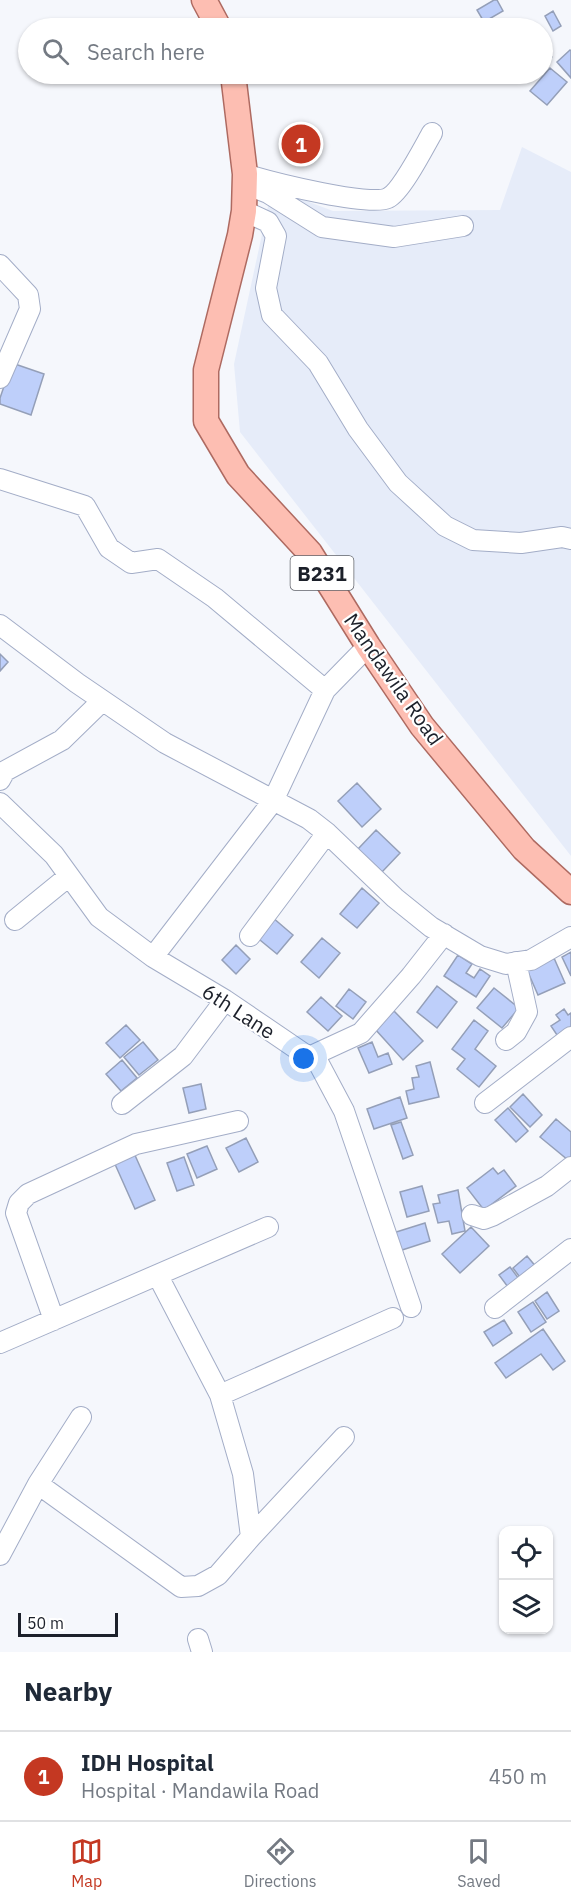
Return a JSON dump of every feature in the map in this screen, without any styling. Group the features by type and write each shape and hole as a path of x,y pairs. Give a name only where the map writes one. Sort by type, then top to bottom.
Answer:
{"main road":[{"path":"204,0 214,18"},
{"name":"Mandawila Road","path":"234,84 245,179 244,211 206,370 206,421 238,475 310,553 368,646 422,726 524,849 571,892"}],"street":[{"path":"245,179 355,200 387,199 396,192 432,133"},
{"path":"245,179 322,227 394,237 463,226"},
{"path":"244,211 268,222 276,236 266,288 272,315 318,363 358,429 398,483 445,526 473,540 521,543 562,537 571,539"},
{"path":"0,265 28,295 30,309 0,378"},
{"path":"0,479 85,506 109,548 131,563 158,559 215,598 325,690"},
{"path":"0,626 102,701 165,743 309,819 327,833 395,898 444,934 480,956 506,964 531,960 571,937"},
{"path":"153,957 273,801 325,690 368,646"},
{"path":"0,780 5,771 62,740 102,701"},
{"name":"6th Lane","path":"0,803 54,855 99,917 153,957 225,1000 319,1064 344,1111 411,1307"},
{"path":"250,936 327,833"},
{"path":"15,920 69,876"},
{"path":"309,1057 361,1033 444,934"},
{"path":"506,1040 516,1032 527,1012 516,962"},
{"path":"122,1104 183,1056 225,1000"},
{"path":"485,1103 571,1037"},
{"path":"54,1320 16,1214 19,1203 28,1194 136,1144 238,1120"},
{"path":"472,1215 484,1219 492,1216 547,1186 571,1167"},
{"path":"0,1343 268,1227"},
{"path":"495,1308 571,1249"},
{"path":"158,1275 220,1395 243,1474 251,1537"},
{"path":"220,1395 393,1318"},
{"path":"0,1555 39,1484 81,1417"},
{"path":"39,1484 181,1587 198,1586 218,1575 344,1437"}],"shaded area":[{"path":"522,147 571,172 571,856 240,432 234,364 272,188 333,211 500,210"}],"building":[{"path":"497,0 503,11 491,18 482,18 477,10"},
{"path":"553,11 561,26 553,31 553,18 545,16"},
{"path":"571,51 571,78 557,62"},
{"path":"553,70 567,82 547,105 530,91 536,84 553,84"},
{"path":"12,363 44,374 31,415 0,404"},
{"path":"0,654 8,662 0,671"},
{"path":"357,783 381,809 362,827 338,801"},
{"path":"376,830 400,853 382,872 358,849"},
{"path":"362,888 379,903 357,928 340,914"},
{"path":"265,911 293,935 277,954 249,931"},
{"path":"322,938 340,953 319,978 301,962"},
{"path":"236,945 250,959 236,974 222,960"},
{"path":"571,952 571,976 562,957"},
{"path":"458,955 472,964 466,973 474,978 480,969 490,976 476,997 444,976"},
{"path":"554,958 565,983 538,995 527,970"},
{"path":"437,986 457,1002 437,1028 417,1012"},
{"path":"494,988 519,1008 502,1028 477,1008"},
{"path":"349,989 366,1002 353,1019 336,1006"},
{"path":"321,997 342,1016 328,1031 307,1012"},
{"path":"564,1009 568,1015 571,1013 571,1030 559,1038 551,1026 560,1020 556,1015"},
{"path":"394,1011 423,1041 403,1060 375,1029"},
{"path":"474,1020 488,1031 475,1049 496,1066 479,1087 457,1069 465,1059 452,1049"},
{"path":"126,1025 140,1040 120,1058 106,1043"},
{"path":"143,1042 158,1060 139,1075 124,1057"},
{"path":"372,1042 378,1057 388,1053 392,1064 369,1073 358,1048"},
{"path":"122,1060 137,1078 121,1091 106,1074"},
{"path":"430,1062 439,1097 409,1104 406,1091 414,1089 412,1078 419,1077 416,1066"},
{"path":"201,1084 206,1109 189,1113 183,1088"},
{"path":"523,1094 542,1115 530,1127 510,1107"},
{"path":"400,1097 407,1118 374,1129 367,1109"},
{"path":"508,1108 528,1131 516,1142 495,1120"},
{"path":"556,1119 571,1132 571,1157 568,1160 540,1137"},
{"path":"401,1122 413,1155 403,1159 391,1125"},
{"path":"246,1138 258,1162 239,1172 226,1148"},
{"path":"207,1146 217,1169 197,1178 187,1154"},
{"path":"134,1153 155,1200 135,1209 114,1162"},
{"path":"184,1157 194,1185 177,1191 167,1163"},
{"path":"493,1168 498,1174 504,1170 516,1186 484,1210 467,1188"},
{"path":"422,1186 429,1211 407,1217 400,1192"},
{"path":"458,1190 465,1231 452,1234 449,1221 438,1223 433,1204 440,1203 438,1195"},
{"path":"425,1223 430,1241 399,1251 393,1233"},
{"path":"471,1227 489,1246 460,1273 442,1254"},
{"path":"527,1256 537,1268 522,1280 513,1268"},
{"path":"510,1267 522,1283 511,1291 499,1275"},
{"path":"547,1292 559,1311 547,1319 535,1301"},
{"path":"533,1302 546,1322 531,1332 518,1312"},
{"path":"504,1320 512,1333 493,1346 484,1332"},
{"path":"543,1329 565,1361 553,1370 541,1354 506,1378 495,1363"}],"place":[{"name":"IDH Hospital","path":"301,144"}]}
